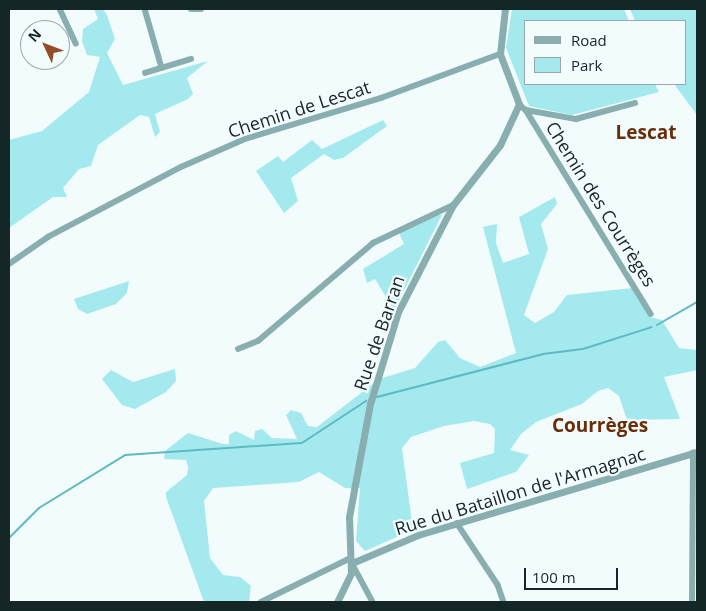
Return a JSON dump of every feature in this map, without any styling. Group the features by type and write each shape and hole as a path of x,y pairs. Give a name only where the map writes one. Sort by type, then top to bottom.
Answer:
{"street":[{"path":"60,9 76,44"},
{"path":"144,9 162,68"},
{"path":"191,9 201,9"},
{"path":"505,9 500,54 519,104 526,110 576,119 635,103"},
{"name":"Chemin de Lescat","path":"9,264 48,237 181,167 245,139 381,98 500,54"},
{"path":"145,73 191,59"},
{"name":"Rue de Barran","path":"352,560 352,495 384,354 413,276 453,205 500,145 519,104"},
{"name":"Chemin des Courrèges","path":"526,110 651,314"},
{"path":"238,349 258,341 372,243 453,205"},
{"path":"692,602 695,453"},
{"name":"Rue du Bataillon de l'Armagnac","path":"352,560 457,523 695,453"},
{"path":"457,523 504,602"},
{"path":"261,602 352,560"},
{"path":"337,602 352,560"},
{"path":"352,560 373,602"}],"green space":[{"path":"94,9 103,9 107,15 115,39 107,53 123,85 208,61 187,78 193,94 188,99 155,114 160,132 155,137 149,117 140,115 98,145 91,166 79,169 63,188 67,197 53,197 9,228 9,140 42,131 89,92 100,57 87,55 82,41 83,29 98,19"},
{"path":"512,9 624,9 629,20 524,20 524,85 656,85 659,92 572,115 529,106 506,48"},
{"path":"630,9 697,9 697,115 675,85 686,85 686,20 635,20"},
{"path":"383,120 387,126 343,158 334,160 324,154 291,178 298,201 284,213 256,171 278,156 283,162 312,140 322,149"},
{"path":"555,197 557,204 541,224 548,249 524,315 535,323 554,312 567,295 632,288 650,317 662,320 679,348 697,350 697,370 664,377 680,419 627,420 619,396 608,388 598,391 582,404 536,422 521,434 510,450 529,455 516,472 467,489 460,463 494,453 495,429 490,424 474,421 444,426 411,437 402,448 413,530 365,551 356,541 360,488 345,488 319,472 299,482 213,488 204,501 210,558 223,575 240,577 251,586 249,602 204,602 166,497 166,492 187,475 188,467 186,460 164,459 165,451 188,433 223,444 229,444 229,435 236,431 254,440 255,431 262,429 272,438 297,439 286,415 291,410 301,413 308,426 317,427 379,379 415,368 438,342 445,340 460,358 480,367 516,353 483,227 497,224 496,243 503,263 529,254 519,217"},
{"path":"438,214 442,215 394,310 375,279 367,283 363,269 404,244 399,233"},
{"path":"129,281 127,293 116,304 87,314 78,309 74,299"},
{"path":"175,369 176,381 166,392 135,409 122,405 102,379 111,370 133,382"}],"waterway":[{"path":"657,325 697,302"},
{"path":"377,397 543,354 583,349 652,327"},
{"path":"9,538 39,508 125,455 302,443 366,401"}],"district":[{"name":"Lescat","path":"646,133"},
{"name":"Courrèges","path":"600,426"}]}
